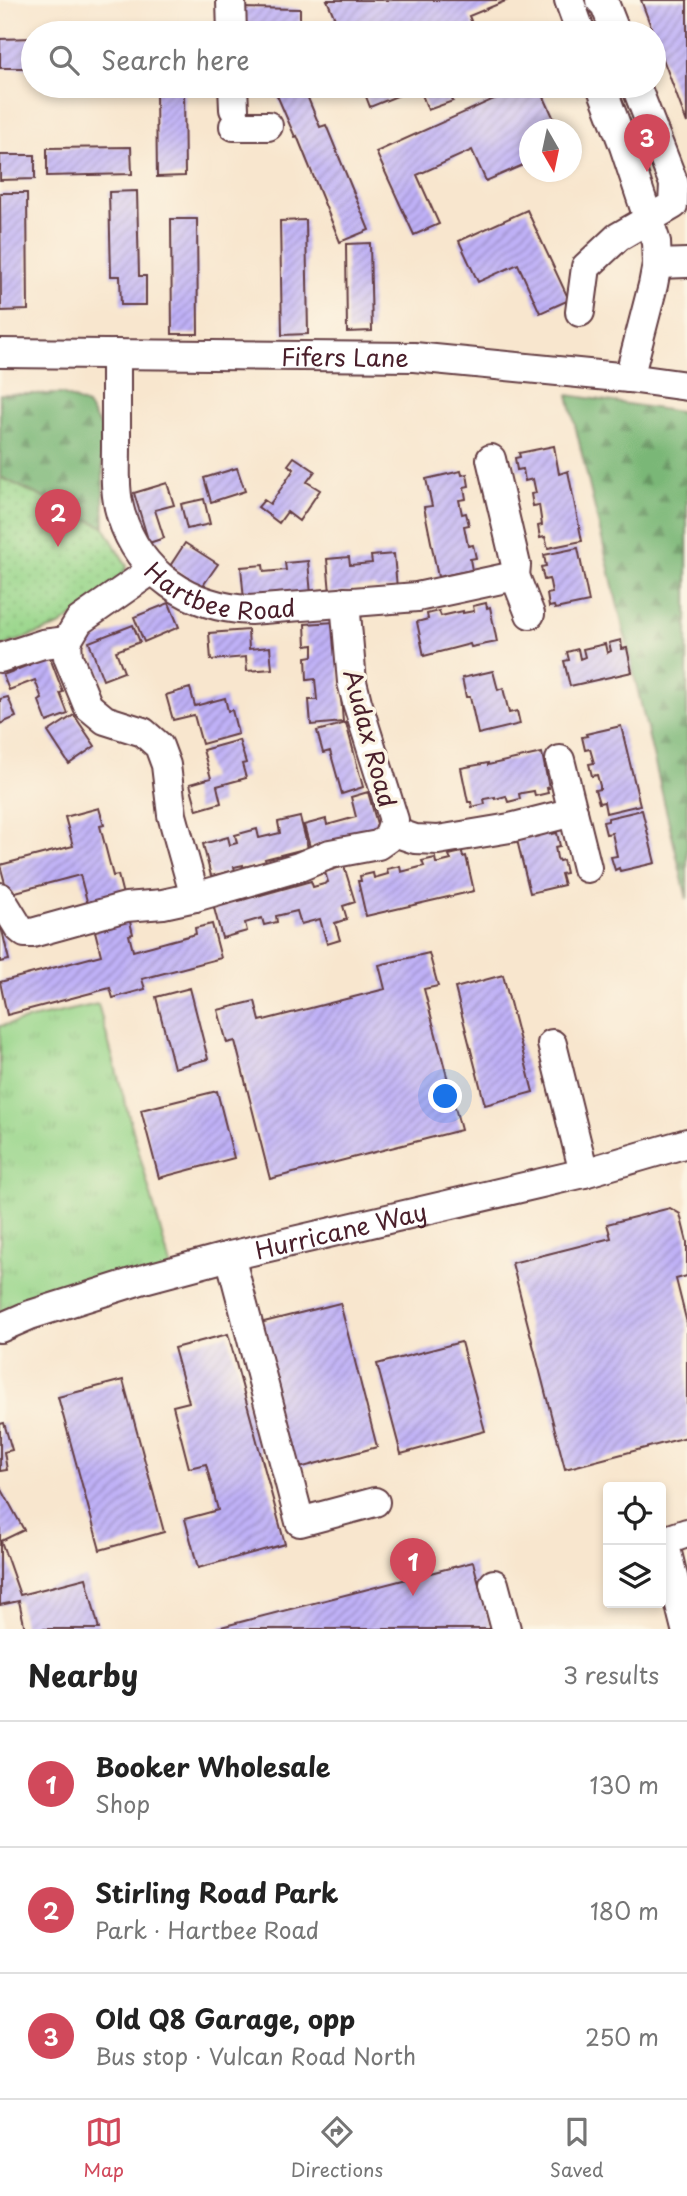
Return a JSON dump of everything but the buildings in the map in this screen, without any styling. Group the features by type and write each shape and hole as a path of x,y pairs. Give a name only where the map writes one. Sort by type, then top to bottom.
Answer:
{"street":[{"path":"231,0 232,21"},
{"path":"569,0 577,21"},
{"path":"600,0 611,21"},
{"path":"605,98 650,218 656,242 657,264 629,378"},
{"path":"580,312 586,267 618,237 673,205 674,184 641,98"},
{"path":"234,107 268,126"},
{"path":"657,264 687,263"},
{"name":"Fifers Lane","path":"0,353 414,357 687,386"},
{"name":"Hartbee Road","path":"116,354 116,486 121,515 137,550 152,570 203,603 226,609 250,610 417,597 515,576"},
{"path":"491,459 516,565 515,576 530,614"},
{"path":"152,570 79,621 67,641 68,657 88,706 104,720 143,732 159,746 166,765 172,815 195,897"},
{"name":"Audax Road","path":"0,897 25,933 126,907 163,904 195,897 299,867 330,854 378,845 388,838 394,820 356,702 345,602"},
{"path":"0,658 43,644 67,641"},
{"path":"560,760 587,867"},
{"path":"391,831 415,839 438,840 510,828 573,812"},
{"path":"552,1044 584,1173"},
{"name":"Hurricane Way","path":"0,1328 30,1315 229,1256 584,1173 687,1143"},
{"path":"229,1256 300,1522 375,1503"},
{"path":"676,1537 686,1629"},
{"path":"494,1584 506,1629"}],"green space":[{"path":"0,394 62,394 87,405 102,429 104,527 0,477"},
{"path":"568,395 687,413 687,899"},
{"path":"0,477 104,527 127,566 120,583 59,626 0,647"},
{"path":"98,1004 172,1272 0,1328 0,1026"}],"place":[{"name":"Old Q8 Garage, opp","path":"647,172"},
{"name":"Stirling Road Park","path":"58,547"},
{"name":"Booker Wholesale","path":"413,1596"}]}
